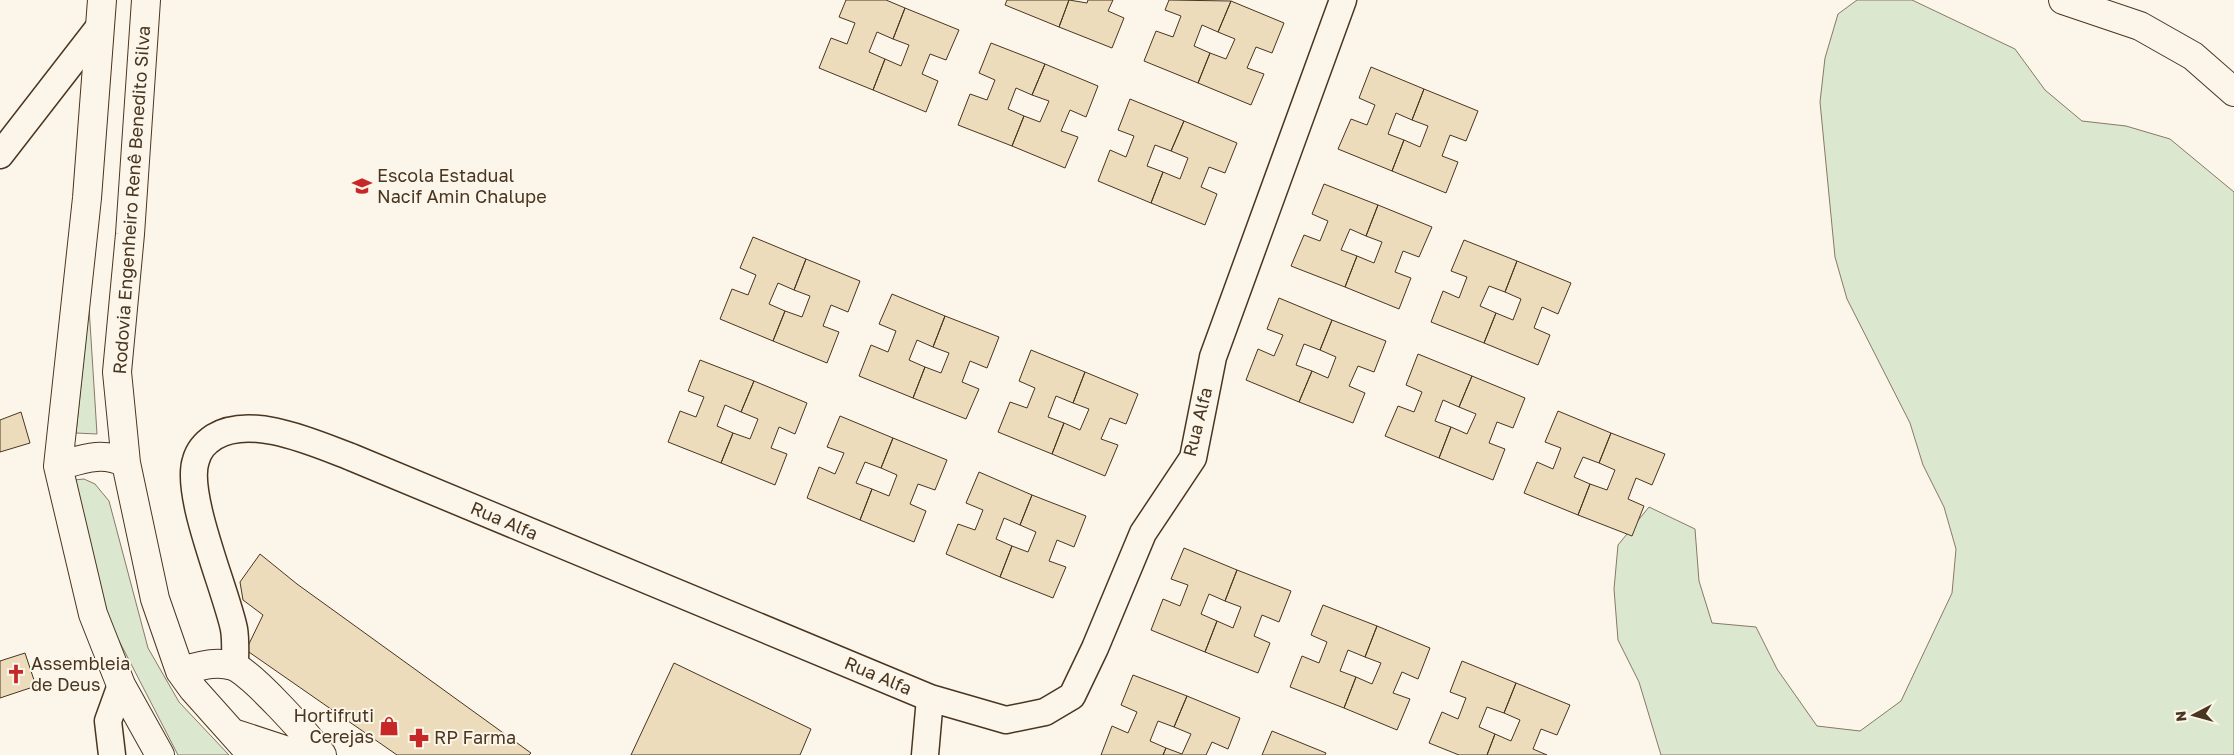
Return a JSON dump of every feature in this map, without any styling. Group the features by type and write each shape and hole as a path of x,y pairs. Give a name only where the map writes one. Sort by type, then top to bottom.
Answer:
{"main road":[{"name":"Rodovia Engenheiro Renê Benedito Silva","path":"146,0 117,372 126,464 155,599 180,671 193,689 252,755"},
{"path":"2063,0 2140,26 2193,56 2234,92"},
{"path":"101,13 87,198 58,466 92,614 121,685 160,755"},
{"path":"58,466 95,456 107,456 126,464"},
{"path":"180,671 216,663 235,666 279,706 311,740 322,755"},
{"path":"233,732 300,755"}],"street":[{"name":"Rua Alfa","path":"235,666 234,628 195,491 195,461 204,443 221,432 262,427 316,443 930,698 1006,720 1045,712 1072,696 1095,648 1143,533 1193,458 1213,357 1240,287 1342,0"},
{"path":"0,155 101,13"},
{"path":"112,755 108,721 121,685"},
{"path":"925,755 930,698"}],"green space":[{"path":"1857,0 1912,0 2015,49 2045,90 2082,121 2126,126 2170,139 2234,192 2234,755 1661,755 1639,682 1618,640 1614,589 1618,545 1649,507 1695,529 1699,581 1712,623 1756,627 1777,669 1817,726 1860,731 1901,701 1952,593 1956,549 1944,507 1923,465 1910,423 1847,299 1835,257 1820,102 1825,58 1838,14"},
{"path":"89,307 97,434 76,433"},
{"path":"84,479 95,484 109,501 148,648 179,702 229,755 178,755 97,598 74,480"}],"building":[{"path":"846,0 886,0 905,8 893,39 877,32 869,52 885,59 873,90 819,68 831,38 847,44 855,23 839,17"},
{"path":"1007,0 1069,0 1059,27 1005,5"},
{"path":"1069,0 1087,3 1088,0 1113,0 1108,11 1124,18 1112,48 1059,27"},
{"path":"1169,0 1231,1 1218,32 1202,25 1194,46 1210,53 1198,83 1144,61 1156,31 1173,37 1181,16 1165,10"},
{"path":"1231,1 1284,23 1272,53 1256,47 1247,68 1264,74 1251,105 1198,83 1210,53 1226,59 1235,39 1218,32"},
{"path":"905,8 959,30 946,60 930,54 922,74 938,81 926,112 873,90 885,59 901,66 909,45 893,39"},
{"path":"991,43 1045,64 1032,95 1016,88 1008,109 1024,116 1012,146 958,125 970,94 987,100 995,80 979,73"},
{"path":"1045,64 1098,86 1086,117 1070,110 1061,131 1078,137 1065,168 1012,146 1024,116 1040,122 1049,101 1032,95"},
{"path":"1371,67 1424,89 1412,120 1396,113 1388,134 1404,140 1392,171 1338,149 1351,119 1367,125 1375,105 1359,98"},
{"path":"1424,89 1478,111 1466,141 1450,135 1442,156 1458,162 1446,193 1392,171 1404,140 1420,147 1428,126 1412,120"},
{"path":"1130,99 1184,121 1171,151 1155,145 1147,166 1163,172 1151,203 1098,181 1110,150 1126,157 1134,136 1118,130"},
{"path":"1184,121 1237,143 1225,173 1209,167 1201,187 1217,194 1205,225 1151,203 1163,172 1180,179 1188,158 1171,151"},
{"path":"1324,184 1378,205 1366,236 1350,229 1341,250 1357,256 1345,287 1291,266 1304,235 1320,241 1328,221 1312,214"},
{"path":"1378,205 1432,227 1419,257 1403,251 1395,272 1411,278 1399,309 1345,287 1357,256 1374,263 1382,242 1366,236"},
{"path":"753,237 806,259 794,290 778,283 769,304 785,311 773,341 720,319 732,289 748,295 756,275 740,268"},
{"path":"1464,240 1517,261 1505,292 1489,286 1480,306 1496,313 1484,343 1431,322 1443,291 1459,298 1467,277 1451,271"},
{"path":"806,259 860,281 848,312 831,305 823,326 839,332 827,363 773,341 785,311 802,317 810,296 794,290"},
{"path":"1517,261 1571,283 1558,314 1542,307 1534,328 1550,335 1538,365 1484,343 1496,313 1513,320 1521,299 1505,292"},
{"path":"892,294 945,316 933,347 917,340 909,360 925,367 913,398 859,376 871,345 888,352 896,331 879,324"},
{"path":"1279,298 1332,320 1320,350 1304,344 1296,365 1312,371 1299,402 1246,380 1258,349 1274,356 1283,335 1267,329"},
{"path":"945,316 999,337 987,368 970,361 962,382 979,389 966,419 913,398 925,367 941,373 949,353 933,347"},
{"path":"1332,320 1386,341 1374,372 1358,366 1349,386 1365,393 1353,423 1299,402 1312,371 1328,378 1336,357 1320,350"},
{"path":"1031,350 1085,372 1073,403 1056,396 1048,417 1064,423 1052,454 998,432 1010,402 1027,408 1035,388 1019,381"},
{"path":"1418,354 1472,376 1459,407 1443,400 1435,421 1451,427 1439,458 1385,436 1398,406 1414,412 1422,392 1406,385"},
{"path":"700,360 754,381 741,412 725,405 717,426 733,433 721,463 668,442 680,411 696,417 704,397 688,391"},
{"path":"1085,372 1138,394 1126,424 1110,418 1101,439 1118,445 1105,476 1052,454 1064,423 1080,430 1089,409 1073,403"},
{"path":"1472,376 1525,398 1513,428 1497,422 1489,443 1505,449 1493,480 1439,458 1451,427 1467,434 1476,414 1459,407"},
{"path":"754,381 807,403 795,434 779,427 771,448 787,454 775,485 721,463 733,433 750,439 758,419 741,412"},
{"path":"1558,411 1611,433 1599,463 1583,457 1574,477 1590,484 1578,515 1524,493 1537,462 1553,469 1561,448 1545,442"},
{"path":"21,412 30,443 0,452 0,420"},
{"path":"840,416 893,438 881,468 865,462 856,483 872,489 860,520 807,498 819,467 835,474 844,453 827,447"},
{"path":"1611,433 1665,454 1652,485 1636,478 1628,499 1644,506 1632,536 1578,515 1590,484 1607,490 1615,470 1599,463"},
{"path":"893,438 947,460 935,490 918,484 910,504 926,511 914,542 860,520 872,489 889,496 897,475 881,468"},
{"path":"979,472 1032,495 1020,525 1004,518 996,539 1012,546 1000,577 946,554 958,524 975,530 983,510 966,503"},
{"path":"1032,495 1086,516 1074,547 1057,540 1049,561 1066,567 1053,598 1000,577 1012,546 1028,552 1036,532 1020,525"},
{"path":"1184,548 1237,570 1225,601 1209,594 1201,614 1217,621 1205,652 1151,630 1163,599 1180,606 1188,585 1171,579"},
{"path":"260,554 297,584 531,753 529,755 397,755 246,650 263,615 243,600 240,582"},
{"path":"1237,570 1291,591 1279,622 1262,615 1254,636 1270,643 1258,673 1205,652 1217,621 1233,628 1241,607 1225,601"},
{"path":"1323,605 1377,626 1365,657 1348,650 1340,671 1356,677 1344,708 1290,687 1302,656 1319,663 1327,642 1311,635"},
{"path":"1377,626 1430,648 1418,679 1402,672 1393,693 1410,699 1397,730 1344,708 1356,677 1372,684 1381,663 1365,657"},
{"name":"Assembleia de Deus","path":"25,653 36,686 0,698 0,661"},
{"path":"1462,661 1516,683 1504,713 1487,707 1479,727 1495,734 1487,755 1459,755 1429,743 1442,712 1458,719 1466,698 1450,692"},
{"path":"674,663 811,729 800,755 631,755"},
{"path":"1133,675 1187,696 1174,727 1158,721 1150,741 1166,748 1163,755 1101,755 1112,726 1128,733 1137,712 1121,705"},
{"path":"1516,683 1570,705 1557,735 1541,729 1533,749 1547,755 1487,755 1495,734 1511,741 1520,720 1504,713"},
{"path":"1187,696 1240,718 1228,749 1212,742 1206,755 1163,755 1166,748 1182,754 1191,734 1174,727"},
{"path":"1272,731 1326,753 1325,755 1262,755"}],"place":[{"name":"Escola Estadual Nacif Amin Chalupe","path":"362,186"},
{"name":"Assembleia de Deus","path":"16,674"},
{"name":"Hortifruti Cerejas","path":"389,726"},
{"name":"RP Farma","path":"419,738"}]}
